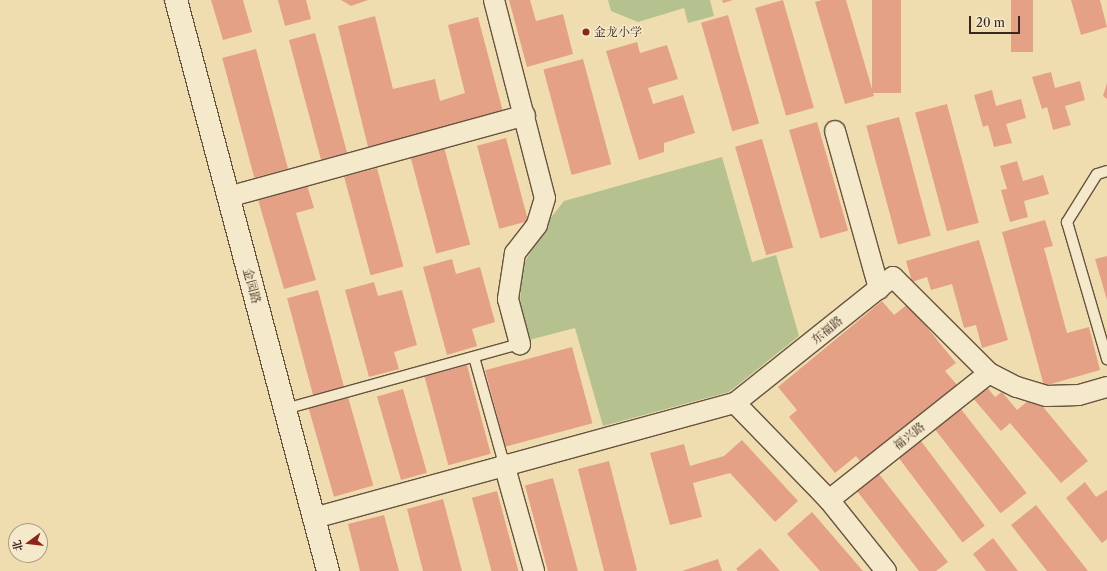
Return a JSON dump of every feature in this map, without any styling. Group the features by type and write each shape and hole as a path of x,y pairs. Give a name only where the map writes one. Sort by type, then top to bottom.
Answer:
{"street":[{"name":"金园路","path":"176,0 328,571"},
{"path":"494,0 545,198 537,225 515,253 508,299 520,344"},
{"path":"228,197 524,115"},
{"path":"835,131 879,288"},
{"name":"东福路","path":"735,403 893,277 989,373 1016,388 1047,396 1079,395 1107,387"},
{"name":"福兴路","path":"829,500 989,373"},
{"path":"314,518 504,464 735,403 829,500 886,571"},
{"path":"504,464 534,571"}],"lane":[{"path":"1107,171 1097,174 1067,222 1107,359"},
{"path":"285,410 520,344"},
{"path":"474,357 504,464"}],"green space":[{"path":"608,0 710,0 714,16 688,23 684,8 638,22 611,11"},
{"path":"722,157 752,262 776,255 799,336 729,392 603,426 575,328 529,340 520,304 522,267 545,225 564,201"}],"building":[{"path":"211,0 243,0 252,32 223,40"},
{"path":"278,0 306,0 311,19 285,26"},
{"path":"341,0 368,0 351,6"},
{"path":"509,0 530,0 536,21 563,14 573,54 527,67"},
{"path":"722,0 733,0 723,3"},
{"path":"783,0 814,108 786,116 755,8"},
{"path":"822,0 846,0 874,96 845,104 815,2"},
{"path":"872,0 901,0 901,93 872,93"},
{"path":"1011,0 1033,0 1033,52 1011,52"},
{"path":"1071,0 1100,0 1107,27 1081,35"},
{"path":"728,15 759,124 732,131 701,23"},
{"path":"375,16 393,89 435,79 440,101 465,93 448,25 478,17 503,112 368,147 338,26"},
{"path":"315,33 347,153 321,160 289,40"},
{"path":"637,42 640,53 667,45 678,79 648,88 653,104 683,95 695,133 664,143 664,152 639,160 606,51"},
{"path":"256,49 288,169 254,178 222,58"},
{"path":"583,59 611,164 572,175 543,70"},
{"path":"1051,72 1055,88 1080,81 1085,100 1065,106 1071,125 1053,130 1047,107 1042,109 1032,77"},
{"path":"1107,83 1107,99 1103,96"},
{"path":"992,90 996,106 1021,99 1026,118 1006,124 1012,143 994,147 988,125 983,127 974,95"},
{"path":"947,104 979,223 947,231 915,113"},
{"path":"899,117 931,236 898,245 866,126"},
{"path":"817,122 848,231 820,239 789,130"},
{"path":"506,138 528,221 499,229 477,146"},
{"path":"762,139 793,248 766,255 735,147"},
{"path":"444,147 470,245 436,254 410,156"},
{"path":"1017,161 1023,181 1043,175 1049,194 1024,201 1028,217 1010,222 1001,190 1007,189 1000,166"},
{"path":"377,168 403,267 371,275 344,177"},
{"path":"306,182 314,208 296,213 316,280 284,289 257,196"},
{"path":"1045,220 1053,246 1044,248 1067,333 1089,327 1100,370 1044,386 1002,232"},
{"path":"979,240 1008,340 982,348 976,325 964,328 952,284 931,290 927,277 912,282 906,261"},
{"path":"1107,256 1107,300 1095,259"},
{"path":"452,259 456,274 480,267 495,322 472,329 477,346 447,355 423,267"},
{"path":"374,282 378,296 402,290 417,345 394,352 399,369 369,377 345,290"},
{"path":"318,290 344,389 313,397 287,298"},
{"path":"882,301 894,315 908,304 956,363 945,371 958,386 863,465 856,456 835,473 789,417 797,410 778,387"},
{"path":"572,347 592,423 506,447 485,370"},
{"path":"467,365 491,454 448,465 424,376"},
{"path":"986,386 995,397 1002,392 1017,410 1034,396 1088,461 1061,483 1010,423 1001,431 972,397"},
{"path":"403,389 427,473 401,480 377,396"},
{"path":"348,397 373,485 334,497 309,408"},
{"path":"957,404 1027,493 1001,513 931,424"},
{"path":"742,440 798,501 775,522 730,473 693,483 702,517 670,525 650,453 684,444 690,466 724,456"},
{"path":"921,441 985,526 962,543 899,458"},
{"path":"609,461 637,570 635,571 604,571 578,469"},
{"path":"879,474 948,562 936,571 919,571 857,491"},
{"path":"553,478 578,571 548,571 525,486"},
{"path":"1085,482 1096,497 1107,490 1107,539 1102,543 1066,498"},
{"path":"497,491 518,571 492,571 472,498"},
{"path":"443,499 462,571 423,571 407,509"},
{"path":"1036,505 1088,571 1047,571 1011,525"},
{"path":"812,512 863,571 820,571 787,534"},
{"path":"384,515 399,571 360,571 348,524"},
{"path":"993,538 1018,571 986,571 973,554"},
{"path":"760,548 780,571 738,571 736,569"},
{"path":"718,559 722,571 682,571"}],"place":[{"name":"金龙小学","path":"586,32"}]}
